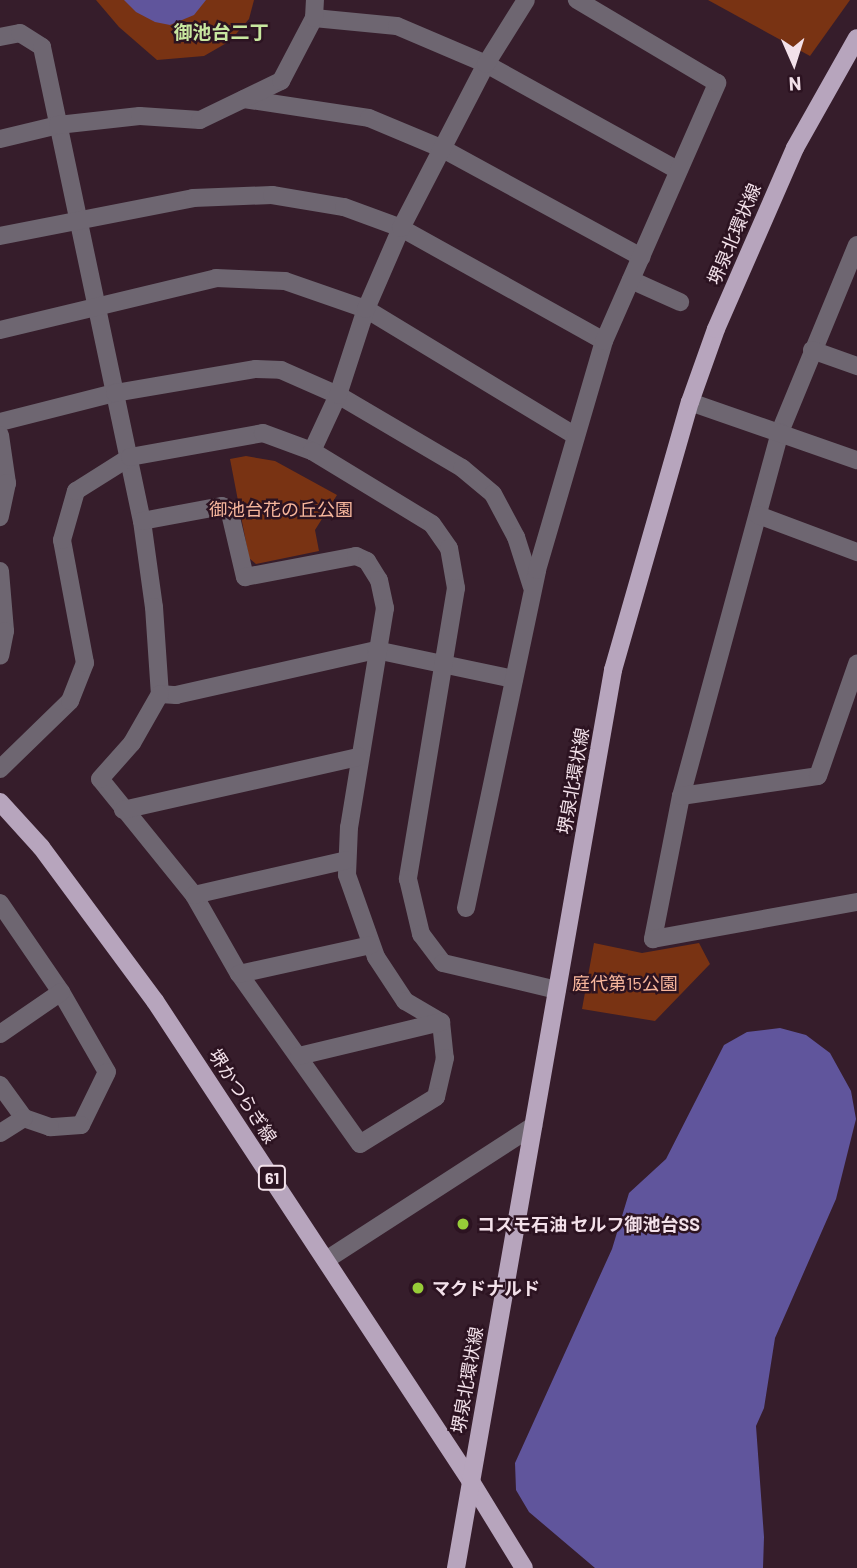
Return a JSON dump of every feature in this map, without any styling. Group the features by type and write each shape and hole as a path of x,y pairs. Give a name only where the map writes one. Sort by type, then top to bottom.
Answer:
{"main road":[{"name":"堺泉北環状線","path":"456,1568 613,670 690,402 716,329 795,148 857,38"},
{"name":"堺かつらぎ線","path":"0,802 41,847 155,1001 470,1480 524,1568"}],"street":[{"path":"0,139 58,125 140,116 200,120 281,81 314,18 315,0"},
{"path":"312,450 338,395 366,309 401,228 486,64 526,0"},
{"path":"466,908 533,590 604,341 717,83 577,0"},
{"path":"314,18 397,26 486,64 677,170"},
{"path":"0,37 20,33 43,47 95,307 130,457 154,607 160,694 132,743 100,779 194,895 239,974 360,1144 436,1097 445,1058 441,1022"},
{"path":"244,99 369,118 443,149 641,257"},
{"path":"0,236 192,198 272,195 344,207 401,228 604,341"},
{"path":"857,245 780,432 681,796 653,939 857,902"},
{"path":"0,330 216,278 285,281 366,309 576,436"},
{"path":"631,280 680,302"},
{"path":"812,350 857,366"},
{"path":"0,422 115,393 256,369 281,370 338,395 462,468 493,494 516,537 533,590"},
{"path":"690,402 857,460"},
{"path":"0,769 70,701 85,663 62,540 76,491 130,457 263,433 312,450 432,524 449,548 456,588 408,879 421,934 443,962 557,990"},
{"path":"0,435 7,482 0,515"},
{"path":"142,521 222,506 229,509 245,577 356,556 373,570 384,595 385,608 359,757 347,875 371,944 405,1001 441,1022"},
{"path":"758,515 857,552"},
{"path":"0,572 5,631 0,656"},
{"path":"160,694 176,695 376,650 514,678"},
{"path":"681,796 818,776 852,694 857,664"},
{"path":"123,810 359,757"},
{"path":"194,895 347,860"},
{"path":"0,904 61,992 107,1072 81,1125 50,1127 24,1118 0,1085"},
{"path":"239,974 371,944"},
{"path":"0,1034 61,992"},
{"path":"299,1056 441,1022"},
{"path":"0,1133 24,1118"},
{"path":"326,1261 533,1126"}],"green space":[{"path":"96,0 254,0 249,19 230,41 204,56 157,60 119,27"},
{"path":"708,0 850,0 810,56"},
{"name":"御池台花の丘公園","path":"246,456 275,461 337,495 315,530 319,551 256,564 249,558 230,459"},
{"name":"庭代第15公園","path":"594,943 642,953 699,943 710,964 655,1021 582,1009"}],"shaded area":[{"path":"124,0 206,0 194,15 170,25 155,22 136,12"},
{"path":"780,1028 806,1035 830,1053 851,1091 856,1119 836,1199 775,1338 764,1408 756,1426 764,1537 763,1568 595,1568 529,1512 516,1490 515,1463 612,1249 629,1193 666,1159 724,1045 747,1032"}],"place":[{"name":"コスモ石油 セルフ御池台SS","path":"463,1224"},
{"name":"マクドナルド","path":"418,1288"}],"district":[{"name":"御池台二丁","path":"221,32"}]}
